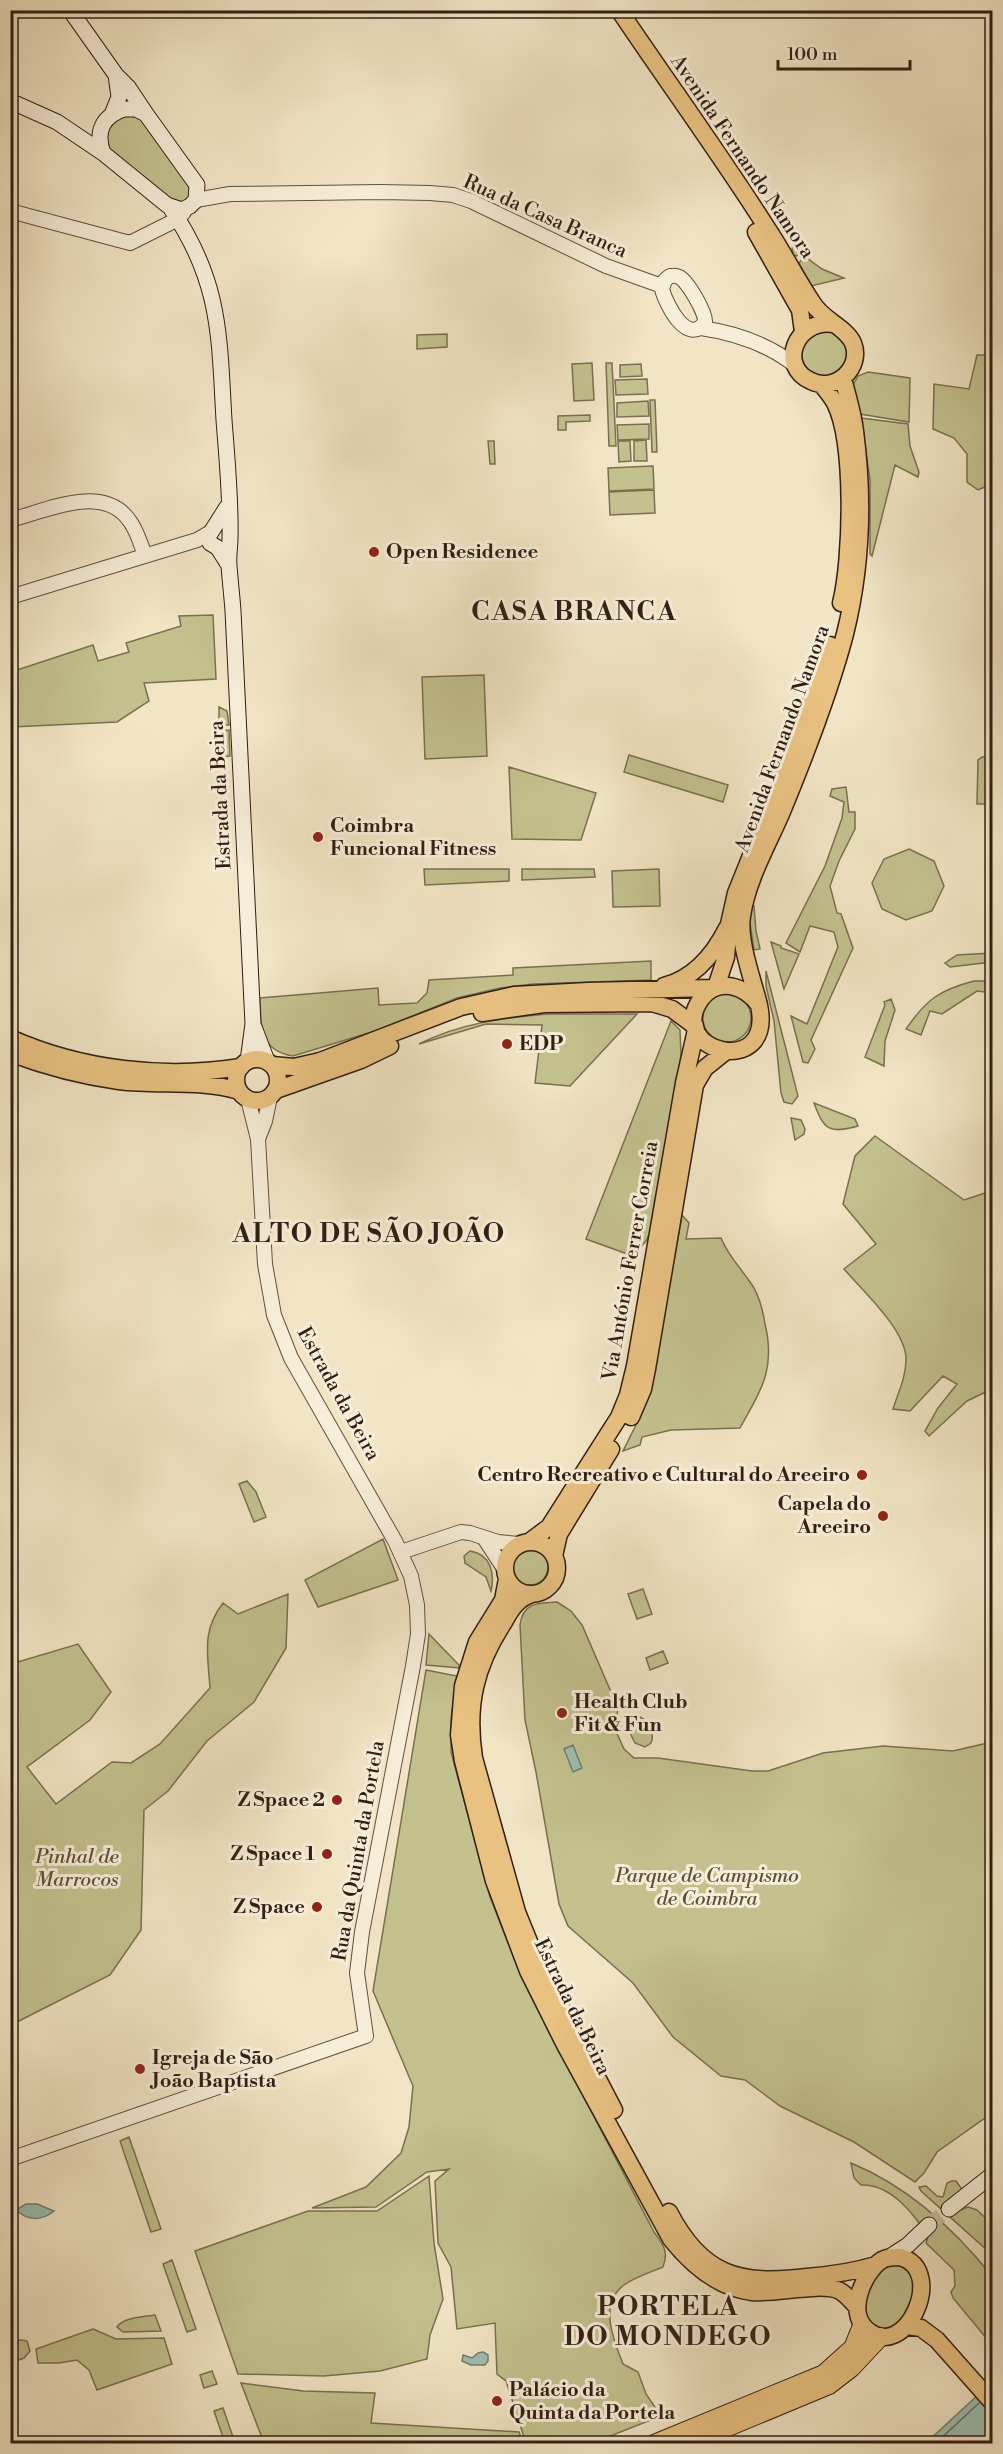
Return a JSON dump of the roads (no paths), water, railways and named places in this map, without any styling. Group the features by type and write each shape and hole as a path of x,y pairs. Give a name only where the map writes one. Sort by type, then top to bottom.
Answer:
{"highway":[{"path":"654,2444 824,2374 853,2348 862,2326"},
{"path":"687,2444 829,2385 851,2368 880,2337"}],"main road":[{"path":"70,10 146,114 181,207"},
{"name":"Avenida Fernando Namora","path":"605,10 757,233 800,310 800,336 794,351 796,366 802,375 821,384 835,404 840,417 848,470 848,554 842,597 831,644 790,759 736,893 729,924 726,957 715,988"},
{"name":"Avenida Fernando Namora","path":"619,10 768,228 813,305 833,324 847,333 854,348 854,363 843,378 855,428 861,492 861,541 856,580 844,635 832,674 787,798 747,896 742,917 743,937 759,1005"},
{"path":"103,153 99,142 100,130 105,120 113,112 118,97 119,86 116,75"},
{"path":"10,101 33,110 70,131 181,207"},
{"path":"113,112 135,109 146,114"},
{"path":"70,131 84,134 100,130"},
{"name":"Estrada da Beira","path":"181,207 207,279 219,332 229,503 216,537 228,564 233,611 252,1024 244,1064 236,1078 243,1095"},
{"path":"800,336 817,324 833,324"},
{"path":"821,384 837,382 843,378"},
{"path":"646,990 670,984 690,975 710,957 729,924"},
{"path":"10,1038 43,1052 107,1066 184,1072 211,1071 261,1059 269,1063 294,1067 320,1061 428,1019 495,999 532,993 735,986 745,990 759,1005 761,1025 757,1035 742,1049 725,1052 707,1045 696,1028 672,1009 652,1003 521,1006 450,1022 259,1101 211,1084 119,1081 68,1071 10,1053"},
{"path":"696,1028 694,1015 698,1004 704,995 715,988"},
{"name":"Estrada da Beira","path":"252,1024 269,1063 278,1077 273,1094"},
{"name":"Via António Ferrer Correia","path":"524,1543 549,1527 619,1417 628,1395 696,1028"},
{"name":"Via António Ferrer Correia","path":"554,1556 559,1534 629,1421 643,1389 695,1085 705,1068 725,1052"},
{"path":"524,1543 539,1543 548,1548 554,1556 556,1571 550,1585 539,1592 522,1592 514,1587 506,1574 506,1560 511,1551 524,1543"},
{"name":"Estrada da Beira","path":"506,1574 503,1600 477,1642 467,1669 460,1698 459,1735 463,1761 495,1881 511,1930 543,2003 671,2240 688,2261 728,2285 749,2291 777,2293 830,2288 842,2292 857,2307"},
{"name":"Estrada da Beira","path":"532,1593 524,1596 513,1606 487,1649 474,1689 471,1730 480,1783 507,1878 546,1983 673,2220 698,2253 726,2271 751,2280 775,2281 833,2274 882,2262"},
{"path":"949,2209 993,2175"},
{"path":"917,2237 917,2268 921,2290 919,2301 907,2326 894,2335 880,2337 870,2333 862,2326 857,2307 865,2282 882,2262 917,2237 929,2225"},
{"path":"882,2262 906,2258 917,2268"},
{"path":"919,2301 940,2338 993,2402"},
{"path":"907,2326 921,2328 940,2338 993,2391"}],"street":[{"name":"Rua da Casa Branca","path":"10,211 130,243 181,207 230,194 430,192 453,195 471,201 606,266 662,286"},
{"path":"181,207 177,229 192,242"},
{"path":"703,322 692,331 682,325 663,294 662,286 670,276 684,280 703,322 720,331 757,342 796,366"},
{"path":"757,342 782,344 800,336"},
{"path":"10,520 84,501 99,501 114,506 130,520 145,555"},
{"path":"10,597 145,555 216,537"},
{"path":"258,1139 273,1094"},
{"path":"243,1095 258,1139"},
{"name":"Estrada da Beira","path":"258,1139 265,1264 270,1298 277,1323 291,1358 401,1552"},
{"path":"401,1552 462,1532 484,1538 524,1543"},
{"path":"484,1538 506,1574"},
{"name":"Rua da Quinta da Portela","path":"10,2159 366,2037 357,1973 362,1932 418,1634 414,1589 401,1552"}],"water":[{"path":"573,1745 582,1768 573,1772 564,1749"},
{"path":"26,2204 37,2204 54,2211 45,2217 30,2218 16,2210"},
{"path":"483,2352 488,2355 485,2365 471,2365 462,2361 463,2355 472,2358"},
{"path":"992,2382 992,2443 926,2443"}],"tunnel":[{"path":"929,2225 949,2209"}],"place":[{"name":"Open Residence","path":"374,552"},
{"name":"Coimbra Funcional Fitness","path":"318,837"},
{"name":"EDP","path":"507,1044"},
{"name":"Centro Recreativo e Cultural do Areeiro","path":"862,1475"},
{"name":"Capela do Areeiro","path":"883,1516"},
{"name":"Health Club Fit & Fun","path":"562,1713"},
{"name":"Z Space 2","path":"337,1800"},
{"name":"Z Space 1","path":"327,1854"},
{"name":"Z Space","path":"317,1907"},
{"name":"Igreja de São João Baptista","path":"140,2069"},
{"name":"Palácio da Quinta da Portela","path":"497,2401"}],"district":[{"name":"CASA BRANCA","path":"574,612"},
{"name":"ALTO DE SÃO JOÃO","path":"369,1234"},
{"name":"PORTELA DO MONDEGO","path":"668,2322"}],"park label":[{"name":"Pinhal de Marrocos","path":"77,1868"},
{"name":"Parque de Campismo de Coimbra","path":"707,1888"}]}
